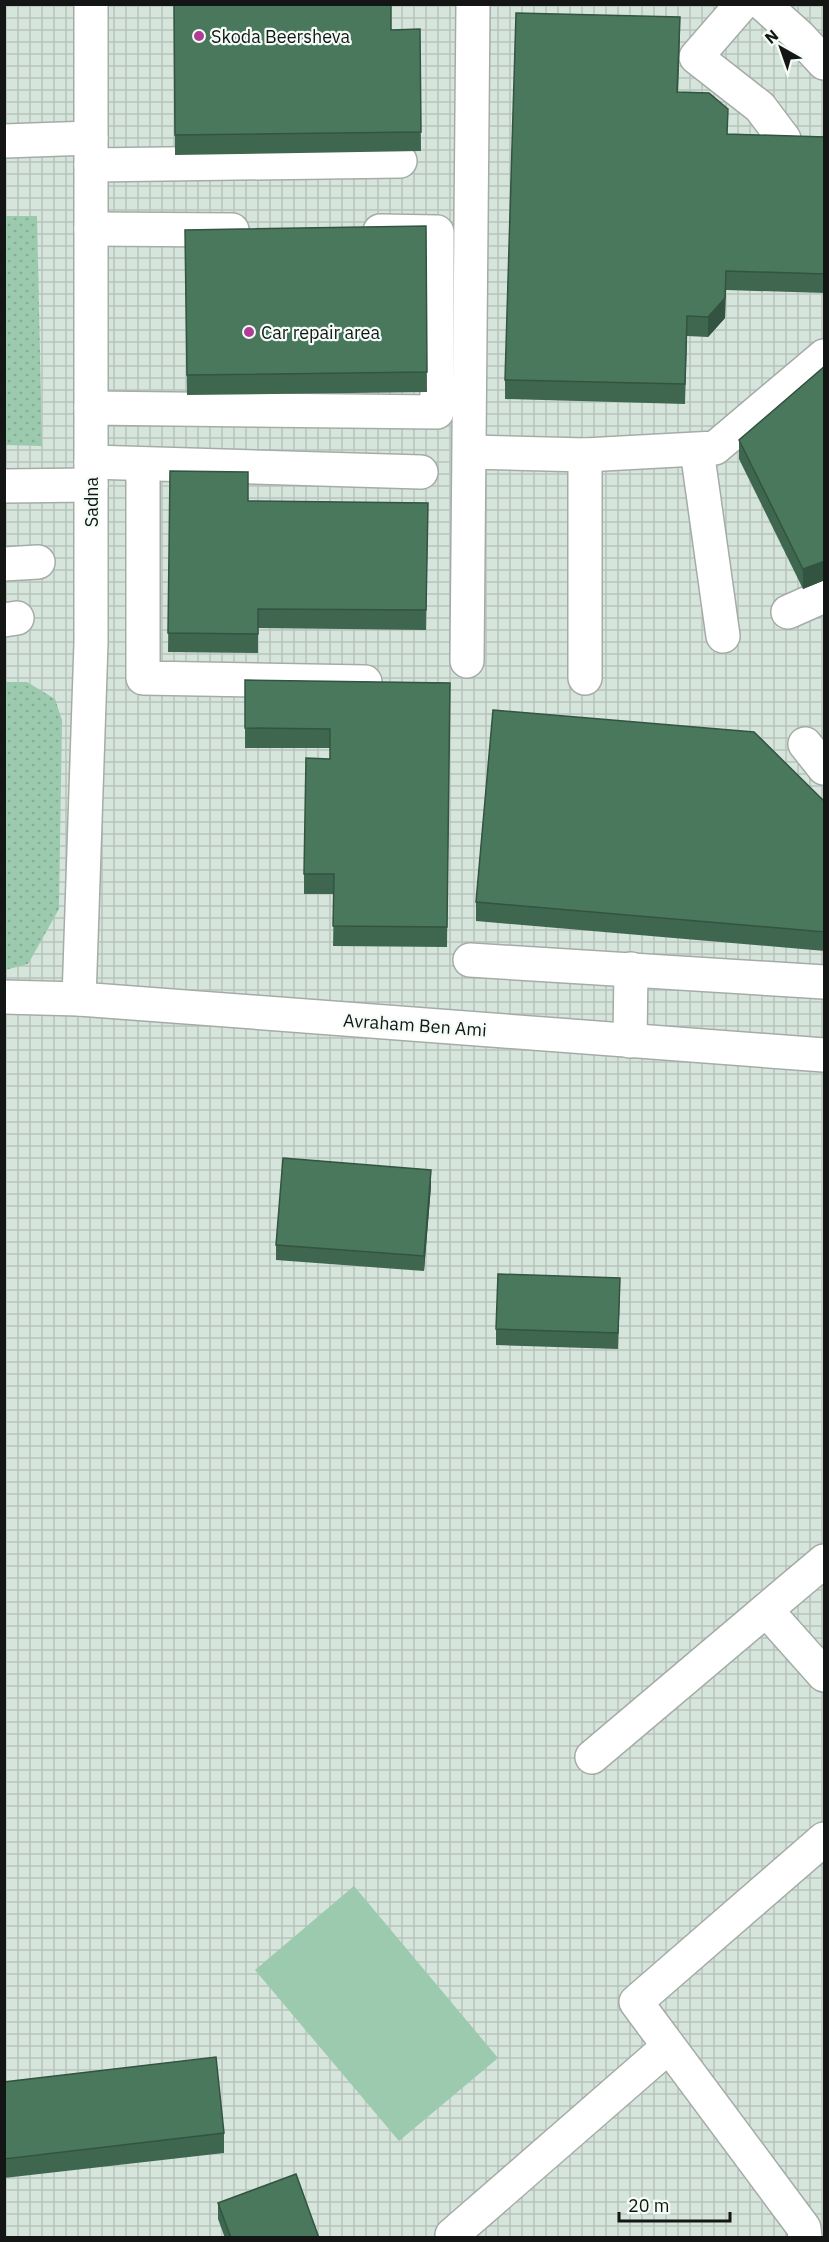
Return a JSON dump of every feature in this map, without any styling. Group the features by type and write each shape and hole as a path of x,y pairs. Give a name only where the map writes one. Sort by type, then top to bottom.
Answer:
{"street":[{"name":"Sadna","path":"79,999 91,643 91,4"},
{"path":"467,661 473,4"},
{"path":"742,4 696,57 760,107 784,139"},
{"path":"763,4 800,36 825,63"},
{"path":"4,141 91,152 399,161"},
{"path":"91,229 258,230"},
{"path":"92,408 437,412 437,232 354,231"},
{"path":"470,452 585,455 714,448 825,356"},
{"path":"697,450 723,636"},
{"path":"585,455 585,678"},
{"path":"143,464 143,678 392,683"},
{"path":"4,486 143,464 422,472"},
{"path":"4,564 38,562"},
{"path":"788,612 825,596"},
{"path":"470,960 825,982"},
{"path":"630,1041 631,969"},
{"name":"Avraham Ben Ami","path":"4,998 79,999 825,1055"},
{"path":"592,1757 825,1561"},
{"path":"766,1610 825,1676"},
{"path":"811,2224 668,2047 636,2002 825,1839"},
{"path":"452,2235 668,2047"}],"shaded area":[{"path":"5,5 824,5 824,2237 5,2237"}],"green space":[{"path":"5,216 37,216 42,446 5,445"},
{"path":"4,682 27,682 55,699 62,720 59,909 28,964 5,970"},
{"path":"354,1886 498,2058 399,2141 255,1970"}],"building":[{"path":"174,4 391,4 391,30 420,29 421,132 175,135"},
{"path":"516,13 680,17 677,92 709,93 728,109 727,134 825,137 825,274 726,271 725,298 708,317 687,316 685,384 505,380"},
{"path":"426,226 427,372 187,375 185,230"},
{"path":"825,366 825,561 803,569 739,440"},
{"path":"170,471 248,472 248,501 428,503 426,610 258,609 258,634 168,633"},
{"path":"245,680 450,683 447,927 333,926 334,874 304,874 306,758 330,759 330,729 245,728"},
{"path":"493,710 754,732 825,802 825,932 476,902"},
{"path":"283,1158 431,1170 424,1256 276,1245"},
{"path":"498,1274 620,1278 618,1333 496,1329"},
{"path":"216,2057 224,2133 4,2159 4,2082"},
{"path":"296,2174 319,2238 231,2238 218,2203"}],"place":[{"name":"Skoda Beersheva","path":"199,36"},
{"name":"Car repair area","path":"249,332"}]}
